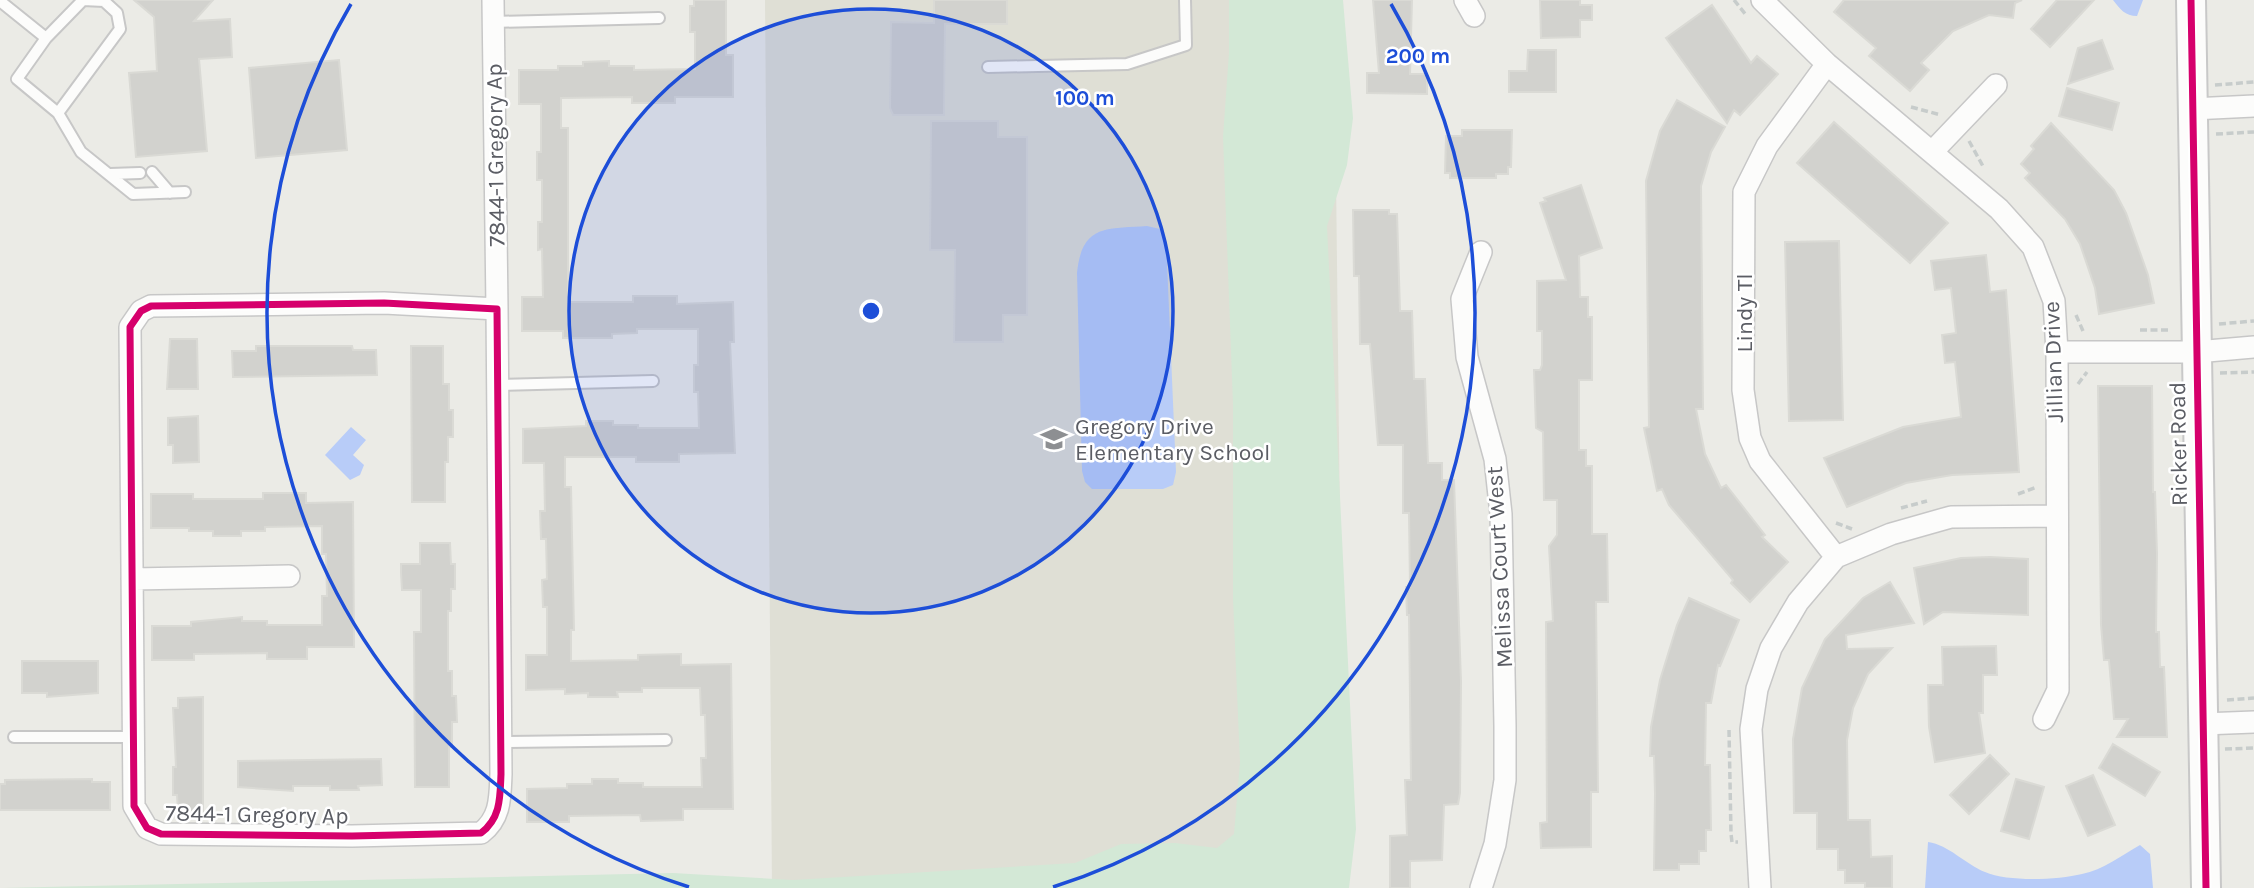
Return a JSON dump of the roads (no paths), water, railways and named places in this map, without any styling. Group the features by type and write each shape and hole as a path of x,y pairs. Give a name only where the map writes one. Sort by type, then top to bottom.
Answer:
{"street":[{"name":"7844-1 Gregory Ap","path":"493,0 498,309 501,742 499,806 492,825 481,833 352,836 161,834 146,828 134,806 130,327 141,311 151,306 384,303 498,309"},
{"name":"Jillian Drive","path":"1762,0 1827,64 2000,209 2034,247 2054,301 2057,352 2055,516 2058,690 2044,719"},
{"name":"Ricker Road","path":"2191,0 2199,97 2204,363 2203,724 2206,888"},
{"name":"Lindy Tl","path":"1827,64 1767,146 1745,192 1743,390 1750,438 1760,461 1836,557"},
{"path":"1933,151 1996,85"},
{"path":"2199,97 2254,106"},
{"name":"Melissa Court West","path":"1481,251 1462,299 1466,357 1495,458 1501,514 1505,726 1505,780 1495,844 1481,888"},
{"path":"2057,352 2204,363 2254,347"},
{"path":"1760,888 1751,729 1757,689 1771,648 1798,602 1836,557 1891,534 1951,517 2055,516"},
{"path":"132,579 289,576"},
{"path":"2203,724 2254,722"}],"lane":[{"path":"58,113 120,29 117,13 104,1 83,0 46,37 17,79 58,113 81,152 134,194 185,192"},
{"path":"988,67 1127,64 1186,45 1185,0"},
{"path":"0,1 46,37"},
{"path":"493,22 659,18"},
{"path":"110,174 139,173"},
{"path":"152,173 170,192"},
{"path":"498,386 653,382"},
{"path":"14,737 133,737"},
{"path":"501,742 666,740"}],"water":[{"path":"2113,0 2143,0 2137,16 2133,16"},
{"path":"1147,226 1160,229 1166,239 1176,472 1173,485 1163,489 1092,489 1085,482 1082,471 1077,273 1080,257 1084,245 1098,232"},
{"path":"351,427 366,440 353,455 364,465 360,475 350,480 325,455"},
{"path":"1928,842 1943,847 1985,872 2033,879 2060,878 2090,872 2140,845 2150,854 2153,888 1925,888"}],"place":[{"name":"Gregory Drive Elementary School","path":"1054,439"}]}
